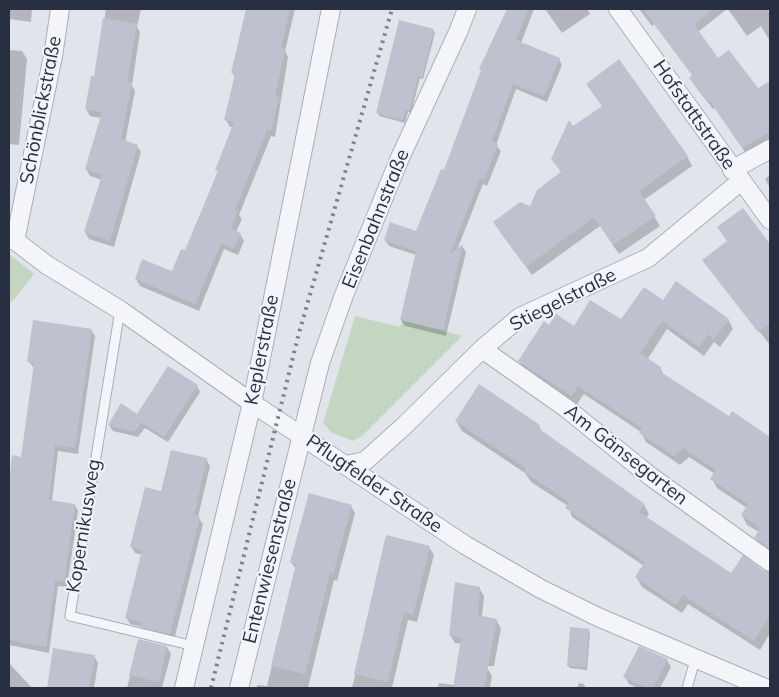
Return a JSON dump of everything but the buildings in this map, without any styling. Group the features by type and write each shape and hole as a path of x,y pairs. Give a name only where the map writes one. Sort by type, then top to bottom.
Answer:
{"street":[{"name":"Schönblickstraße","path":"12,238 54,56 60,9"},
{"name":"Keplerstraße","path":"184,688 252,403 331,9"},
{"name":"Eisenbahnstraße","path":"301,435 320,363 344,295 399,160 467,9"},
{"name":"Hofstattstraße","path":"618,9 770,220"},
{"name":"Stiegelstraße","path":"346,465 365,461 403,427 482,349 520,318 648,258 737,175 770,149"},
{"name":"Pflugfelder Straße","path":"12,238 47,265 120,310 252,403 465,545 541,589 598,617 766,688"},
{"name":"Am Gänsegarten","path":"482,349 566,408 650,476 770,562"},
{"name":"Entenwiesenstraße","path":"239,688 301,435"}],"lane":[{"name":"Kopernikusweg","path":"120,310 70,616 194,646"},
{"path":"687,688 696,657"}],"green space":[{"path":"9,254 34,274 12,302 9,300"},
{"path":"355,316 400,327 402,320 462,336 362,436 353,441 331,432 323,423"}],"railway":[{"path":"211,688 299,333 392,9"}]}
